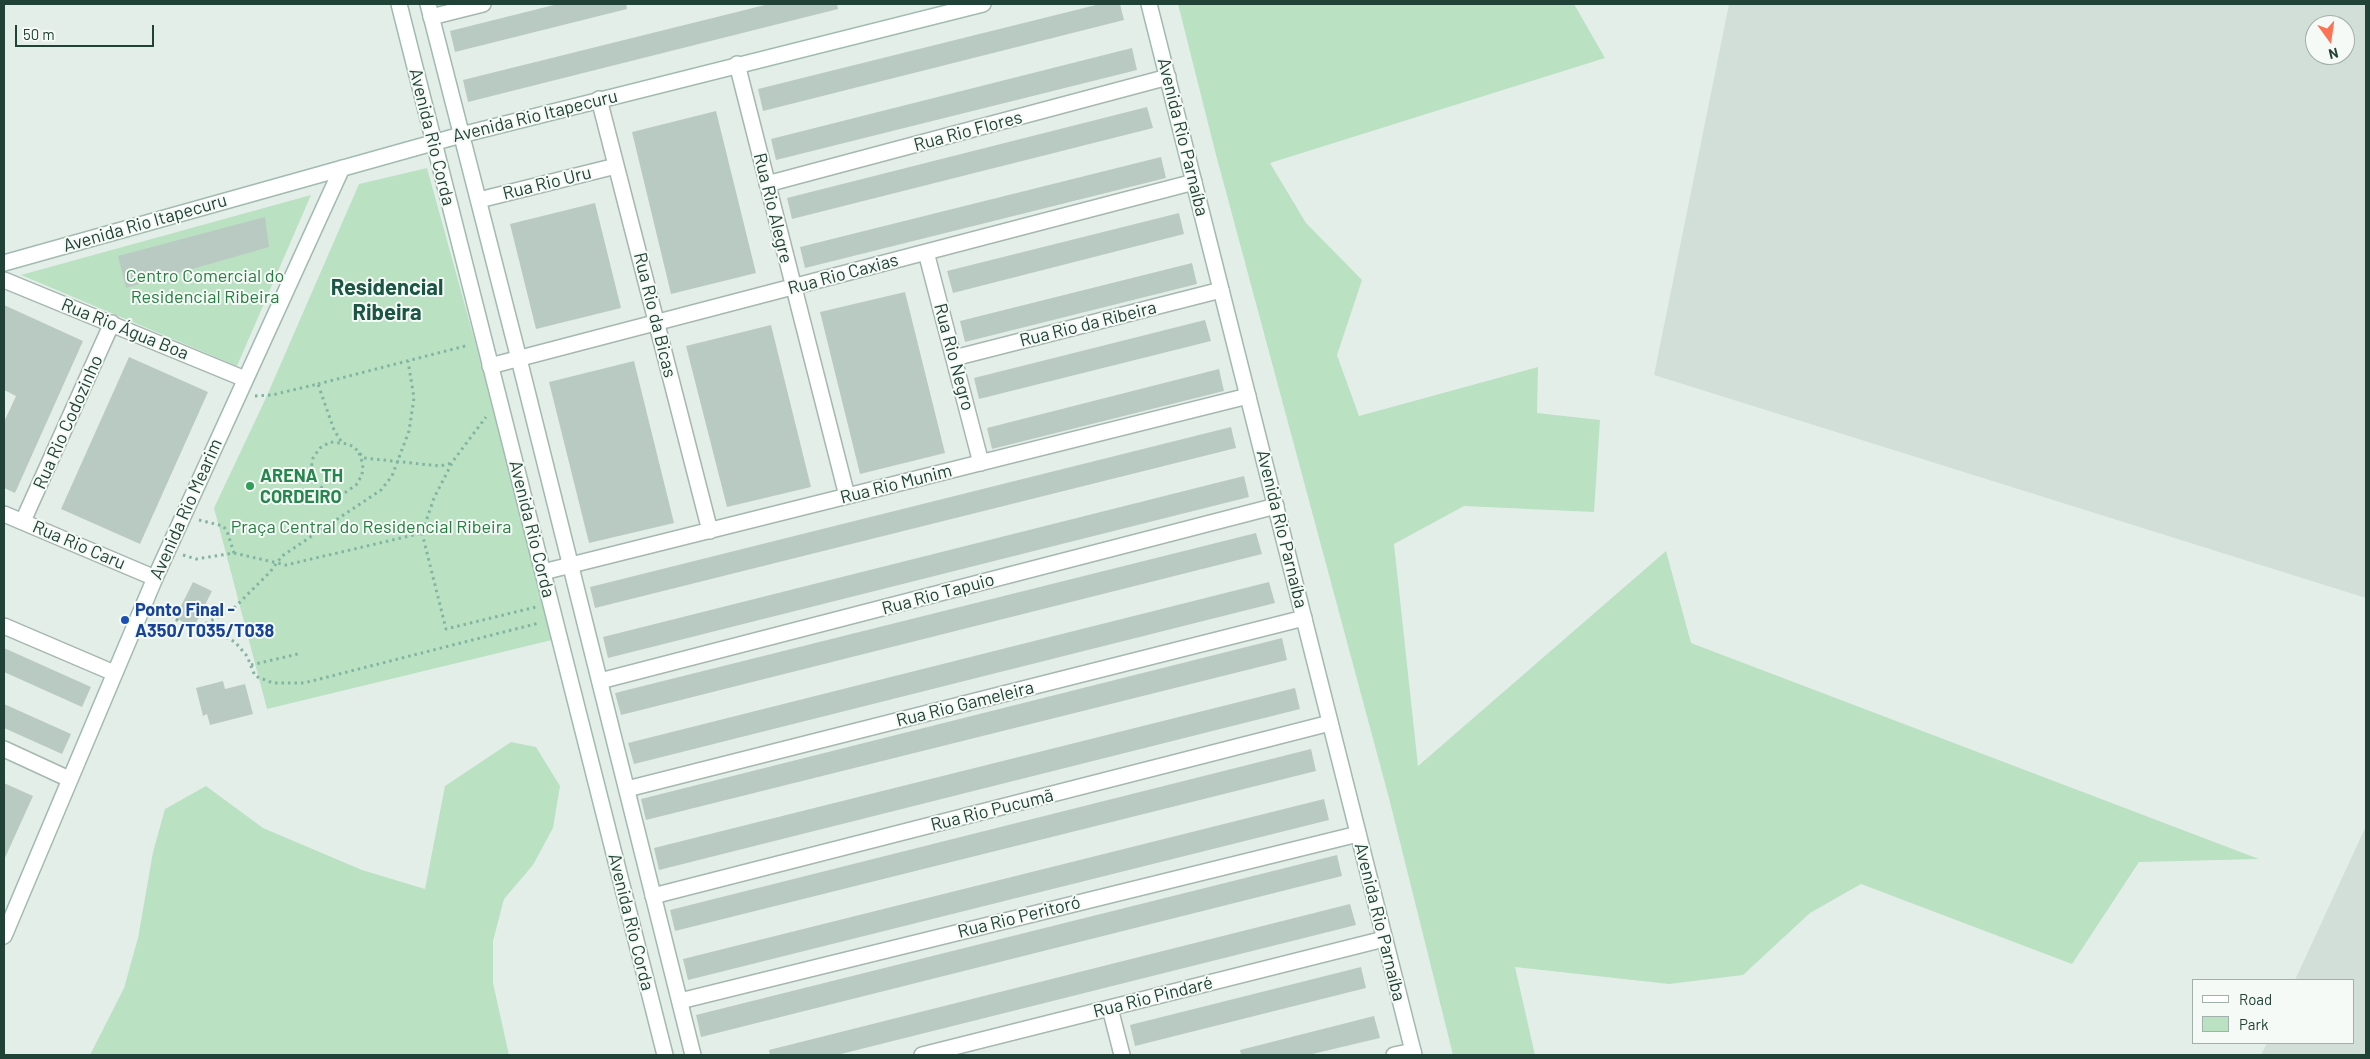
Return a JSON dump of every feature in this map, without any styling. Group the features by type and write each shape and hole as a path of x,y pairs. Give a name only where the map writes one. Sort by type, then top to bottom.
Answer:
{"street":[{"name":"Avenida Rio Corda","path":"399,4 665,1055"},
{"path":"429,10 483,4"},
{"name":"Avenida Rio Itapecuru","path":"4,263 461,134 983,4"},
{"name":"Avenida Rio Parnaíba","path":"1150,4 1413,1053"},
{"name":"Avenida Rio Corda","path":"429,10 479,200 693,1055"},
{"name":"Rua Rio Alegre","path":"737,64 847,496"},
{"name":"Rua Rio Flores","path":"767,184 1168,77"},
{"name":"Rua Rio da Bicas","path":"600,99 710,531"},
{"name":"Rua Rio Uru","path":"479,200 616,166"},
{"name":"Avenida Rio Mearim","path":"4,936 154,578 342,168"},
{"name":"Rua Rio Caxias","path":"490,366 1194,182"},
{"name":"Rua Rio Negro","path":"926,252 981,462"},
{"name":"Rua Rio Água Boa","path":"4,280 246,379"},
{"name":"Rua Rio da Ribeira","path":"954,358 1222,290"},
{"name":"Rua Rio Codozinho","path":"23,522 112,323"},
{"name":"Rua Rio Munim","path":"543,572 1248,396"},
{"name":"Rua Rio Tapuio","path":"600,682 1276,506"},
{"name":"Rua Rio Caru","path":"4,514 154,578"},
{"name":"Rua Rio Gameleira","path":"627,789 1304,618"},
{"path":"4,626 114,673"},
{"name":"Rua Rio Pucumã","path":"653,896 1330,723"},
{"path":"4,749 69,779"},
{"name":"Rua Rio Peritoró","path":"680,1001 1358,834"},
{"name":"Rua Rio Pindaré","path":"922,1055 977,1048 1110,1008 1384,939"},
{"path":"1110,1008 1122,1055"},
{"path":"1394,1055 1413,1053"}],"path":[{"path":"237,397 272,395 484,341"},
{"path":"145,600 168,612 184,625 196,628 203,625 235,607 270,572 282,556 382,490 392,476 409,431 414,398 408,361"},
{"path":"318,384 334,430 342,442"},
{"path":"499,398 452,463 434,498 422,533 446,629 553,611"},
{"path":"359,453 363,464 362,475 356,485 346,492 334,493 323,489 315,480 311,469 313,458 320,448 330,442 342,442 354,447 364,458 440,466 452,463"},
{"path":"183,516 223,526 227,531 234,553"},
{"path":"167,550 196,559 234,553 286,565 422,533"},
{"path":"203,625 234,642 247,656 255,676 273,684 304,683 553,611"},
{"path":"251,664 298,654"}],"shaded area":[{"path":"1729,4 2366,4 2366,598 1654,375"},
{"path":"2366,826 2366,1055 2261,1055 2266,1044 2355,1044 2355,979 2295,979"}],"green space":[{"path":"1178,4 1574,4 1605,58 1270,163 1306,223 1362,280 1337,355 1359,416 1538,367 1537,413 1600,420 1594,512 1464,506 1394,544 1418,766 1666,551 1691,643 2259,859 2139,862 2072,964 1861,884 1810,913 1743,975 1669,984 1515,967 1535,1055 1453,1055 1390,802 1215,151"},
{"name":"Praça Central do Residencial Ribeira","path":"427,168 477,349 552,640 267,709 214,508 265,400 359,184"},
{"name":"Centro Comercial do Residencial Ribeira","path":"311,195 237,366 21,275"},
{"path":"511,742 536,747 560,786 553,828 533,865 504,899 493,941 493,983 509,1055 90,1055 124,988 138,938 153,852 165,809 206,786 263,828 362,870 425,889 445,786"}],"building":[{"path":"558,4 626,4 627,9 455,52 450,31"},
{"path":"769,4 837,4 838,9 468,102 463,80"},
{"path":"1100,4 1120,4 1124,20 763,111 758,89"},
{"path":"1132,48 1137,70 776,160 771,139"},
{"path":"1147,107 1153,128 792,219 787,198"},
{"path":"716,111 756,273 671,294 632,132"},
{"path":"1161,157 1166,178 805,268 800,247"},
{"path":"595,203 621,308 536,329 510,224"},
{"path":"1179,213 1184,234 953,293 947,271"},
{"path":"265,217 269,247 126,288 118,256"},
{"path":"1192,263 1197,284 965,342 960,321"},
{"path":"905,292 945,453 860,474 820,312"},
{"path":"4,305 83,341 15,493 4,488 4,422 16,396 4,390"},
{"path":"1205,320 1211,341 979,399 974,378"},
{"path":"771,325 811,487 727,507 686,346"},
{"path":"129,357 208,392 140,544 61,509"},
{"path":"634,361 674,523 589,543 549,382"},
{"path":"1219,369 1224,391 992,449 987,428"},
{"path":"1231,427 1236,448 595,608 590,587"},
{"path":"1244,476 1249,497 608,658 603,637"},
{"path":"1256,533 1262,554 621,715 615,693"},
{"path":"193,582 212,591 194,627 175,618"},
{"path":"1269,582 1275,603 634,764 628,743"},
{"path":"1282,638 1287,660 646,820 641,799"},
{"path":"4,648 91,687 82,707 4,672"},
{"path":"223,681 225,689 245,684 253,714 210,725 207,714 203,716 196,688"},
{"path":"1295,688 1300,709 659,870 654,848"},
{"path":"4,704 71,734 62,754 4,728"},
{"path":"1311,749 1316,771 675,931 670,910"},
{"path":"4,783 33,796 4,860"},
{"path":"1324,799 1329,820 688,980 683,959"},
{"path":"1337,855 1342,876 701,1037 696,1015"},
{"path":"1350,904 1356,925 837,1055 770,1055 769,1050"},
{"path":"1361,967 1366,988 1135,1046 1130,1025"},
{"path":"1374,1016 1380,1038 1308,1055 1241,1055 1240,1050"}],"place":[{"name":"ARENA TH CORDEIRO","path":"250,486"},
{"name":"Ponto Final - A350/T035/T038","path":"125,620"}],"district":[{"name":"Residencial Ribeira","path":"387,300"}]}
